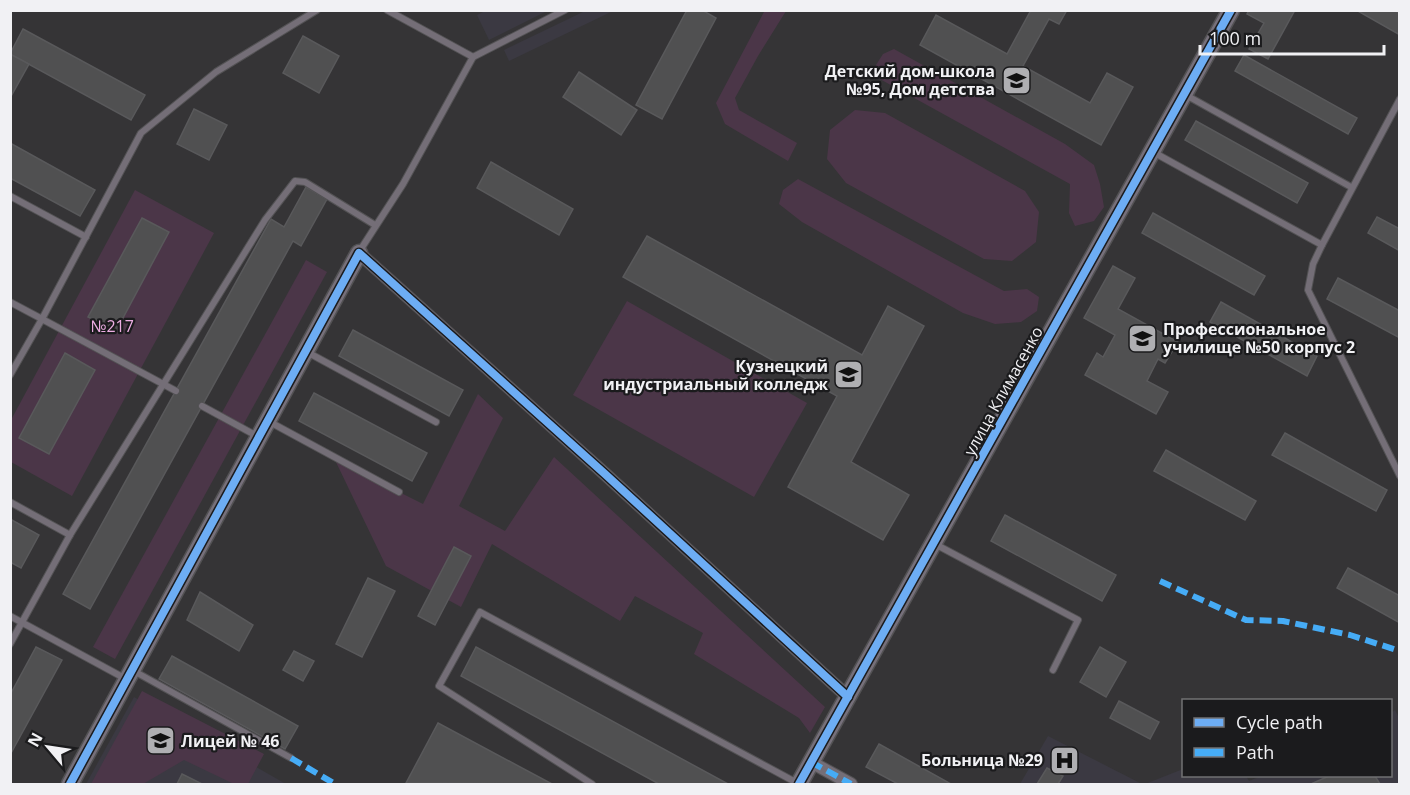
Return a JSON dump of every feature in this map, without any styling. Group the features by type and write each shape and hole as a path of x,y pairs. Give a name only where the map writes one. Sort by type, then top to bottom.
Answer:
{"street":[{"name":"улица Климасенко","path":"799,784 1231,10"},
{"path":"70,784 359,253 848,697"},
{"path":"811,762 851,784"}],"lane":[{"path":"10,375 141,133 216,72 317,10"},
{"path":"387,10 473,57"},
{"path":"359,253 403,184 473,57 565,10"},
{"path":"1184,94 1352,187"},
{"path":"1400,99 1322,245 1313,264 1308,290 1400,476"},
{"path":"1392,111 1400,116"},
{"path":"1153,151 1322,245"},
{"path":"10,644 70,535 266,220 295,181 305,182 375,225"},
{"path":"10,196 86,237"},
{"path":"10,302 176,391"},
{"path":"306,351 436,422"},
{"path":"202,406 258,437"},
{"path":"267,420 399,492"},
{"path":"10,502 70,535"},
{"path":"933,543 1078,620 1053,670"},
{"path":"592,784 439,686 480,612 799,784"},
{"path":"10,616 291,758"}],"shaded area":[{"path":"487,10 547,11 489,40 477,15"},
{"path":"585,11 613,11 509,61 504,50"},
{"name":"Лицей № 46","path":"134,697 286,784 86,784"},
{"path":"1395,710 1399,718 1399,784 1145,784 1182,769 1182,777 1247,777 1249,781 1259,777 1392,777 1392,712"},
{"name":"Больница №29","path":"1048,736 1142,784 1020,784"}],"green space":[{"path":"765,10 786,11 735,98 739,110 797,143 788,161 725,124 716,103"},
{"path":"894,49 1065,144 1094,165 1104,207 1094,221 1075,226 1069,213 1070,184 878,78 876,65 883,54"},
{"path":"855,110 885,113 1025,191 1039,212 1036,242 1012,261 984,259 846,183 827,159 830,130"},
{"path":"798,179 1004,291 1027,289 1039,297 1037,311 1021,322 995,324 963,313 802,222 779,204 783,190"},
{"name":"№217","path":"135,190 214,233 72,496 11,462 11,420"},
{"path":"306,260 327,272 115,659 93,647"},
{"path":"627,301 807,403 754,497 573,395"},
{"path":"478,394 503,418 459,506 505,531 554,457 825,707 810,733 799,718 694,654 703,633 635,596 620,621 492,544 461,607 386,566 335,460 423,504"},
{"name":"Лицей № 46","path":"142,691 264,754 248,784 234,784 184,760 143,784 91,784"}],"building":[{"path":"687,10 702,10 716,18 662,119 636,105"},
{"name":"Детский дом-школа №95, Дом детства","path":"1031,10 1067,10 1059,24 1049,19 1023,66 1090,103 1107,73 1133,87 1101,145 920,45 936,15 1007,54"},
{"path":"1249,10 1295,10 1268,59 1249,49 1264,23 1247,14"},
{"path":"1356,10 1394,10 1400,14 1400,35"},
{"path":"23,29 145,95 131,120 10,54"},
{"path":"303,36 339,56 319,93 283,73"},
{"path":"10,54 29,64 10,98"},
{"path":"1244,55 1357,118 1348,134 1235,71"},
{"path":"579,72 637,110 621,135 563,97"},
{"path":"194,109 227,125 209,160 177,144"},
{"path":"1196,121 1308,183 1297,203 1185,140"},
{"path":"10,143 95,190 80,216 10,178"},
{"path":"491,162 573,209 559,235 477,188"},
{"path":"306,187 327,199 301,246 293,241 90,609 63,594 271,219 284,227"},
{"path":"1153,213 1265,276 1254,295 1142,233"},
{"path":"1377,217 1400,229 1400,251 1368,233"},
{"path":"142,218 169,232 116,331 88,317"},
{"name":"Кузнецкий индустриальный колледж","path":"647,236 862,355 888,306 924,326 851,462 909,495 883,540 788,487 837,396 623,277"},
{"name":"Профессиональное училище №50 корпус 2","path":"1113,266 1135,278 1118,309 1178,342 1165,363 1158,359 1147,381 1168,392 1156,414 1085,375 1097,353 1103,357 1115,335 1084,318"},
{"path":"1338,278 1400,311 1400,338 1327,299"},
{"path":"1221,302 1317,356 1307,376 1210,322"},
{"path":"353,330 463,390 449,416 339,356"},
{"path":"65,353 95,370 49,454 19,438"},
{"path":"314,393 427,453 412,481 299,421"},
{"path":"1285,433 1387,490 1376,511 1272,455"},
{"path":"1166,450 1256,501 1245,520 1154,471"},
{"path":"1005,515 1116,575 1102,601 991,541"},
{"path":"10,519 39,535 21,568 10,562"},
{"path":"454,547 471,556 435,625 418,616"},
{"path":"1348,568 1400,596 1400,623 1337,588"},
{"path":"368,578 395,591 362,657 336,644"},
{"path":"200,592 253,625 239,651 187,620"},
{"path":"36,647 62,660 10,755 10,695"},
{"path":"476,647 728,784 659,784 461,676"},
{"path":"1100,647 1126,662 1106,697 1080,682"},
{"path":"294,651 314,661 303,681 283,670"},
{"path":"172,656 298,726 285,749 159,679"},
{"path":"1119,701 1159,722 1150,739 1110,718"},
{"path":"438,723 552,784 406,783"},
{"path":"879,744 951,784 898,784 866,767"},
{"path":"1047,768 1063,776 1058,784 1037,784"},
{"path":"182,774 202,784 177,784"},
{"path":"1327,777 1376,777 1380,784 1311,784"}],"marked path":[{"path":"1160,581 1246,620 1283,621 1350,635 1400,651"},
{"path":"291,758 335,784"},
{"path":"811,762 851,784"}],"cycle path":[{"path":"799,784 1231,10"},
{"path":"70,784 359,253 848,697"}],"place":[{"name":"Детский дом-школа №95, Дом детства","path":"1016,80"},
{"name":"Профессиональное училище №50 корпус 2","path":"1142,338"},
{"name":"Кузнецкий индустриальный колледж","path":"849,375"},
{"name":"Лицей № 46","path":"160,741"},
{"name":"Больница №29","path":"1064,760"}]}
